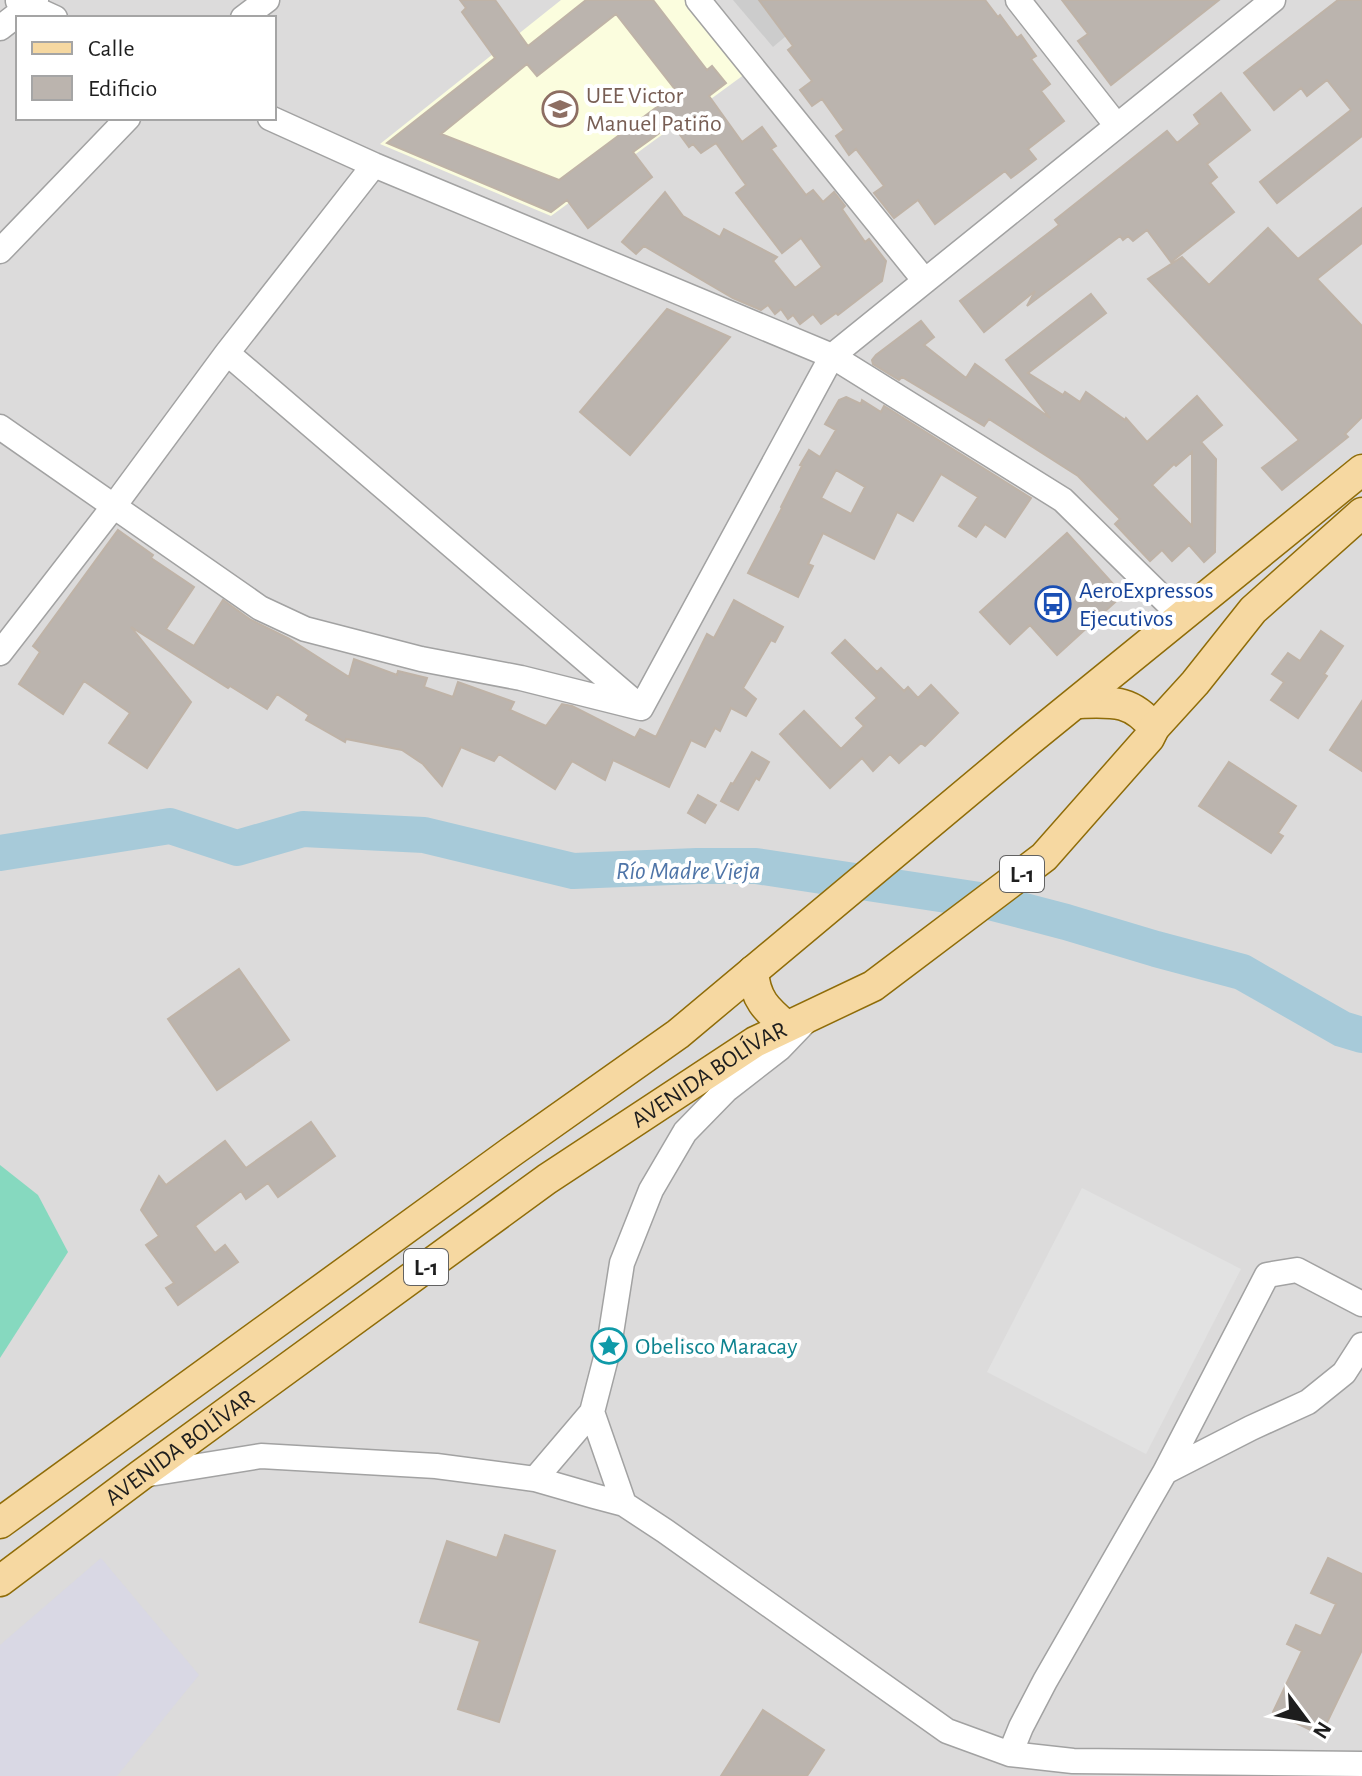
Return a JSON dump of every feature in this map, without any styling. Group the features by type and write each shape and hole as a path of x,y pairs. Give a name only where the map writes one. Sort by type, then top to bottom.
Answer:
{"main road":[{"name":"AVENIDA BOLÍVAR","path":"0,1523 678,1034 1026,743 1362,470"},
{"name":"AVENIDA BOLÍVAR","path":"0,1581 547,1179 755,1042 873,986 1044,857 1195,683 1253,610 1362,513"},
{"path":"1077,703 1113,702 1137,710 1145,716 1152,733"},
{"path":"753,971 759,999 786,1026"}],"street":[{"path":"246,16 267,0"},
{"path":"698,0 925,281"},
{"path":"1018,0 1117,126"},
{"path":"641,708 832,356 1273,0"},
{"path":"0,28 27,2 52,16"},
{"path":"0,251 126,120"},
{"path":"274,120 374,165 832,356 1063,500 1181,616"},
{"path":"2,647 114,506 227,353 374,165"},
{"path":"227,353 641,708"},
{"path":"0,427 260,608 305,629 421,659 521,678 641,708"},
{"path":"535,1479 592,1412 609,1346 622,1263 651,1190 685,1132 726,1090 780,1048 815,1012"},
{"path":"1010,1754 1045,1681 1165,1472 1267,1275 1297,1270 1362,1304"},
{"path":"1165,1472 1308,1402 1344,1373 1362,1345"},
{"path":"592,1412 624,1504"},
{"path":"141,1475 261,1456 436,1466 535,1479 624,1504 947,1731 1010,1754 1073,1761 1362,1764"}],"shaded area":[{"path":"0,0 1362,0 1362,1776 0,1776"},
{"name":"UEE Victor Manuel Patiño","path":"561,0 685,0 745,74 551,216 380,144"},
{"path":"733,0 829,0 773,47"},
{"path":"1082,1188 1241,1269 1146,1454 987,1372"},
{"path":"101,1558 199,1675 117,1776 0,1776 0,1645"}],"green space":[{"path":"0,1165 38,1195 68,1252 0,1358"}],"building":[{"path":"460,0 495,0 528,46 586,0 653,0 707,70 712,66 726,83 709,96 742,142 762,127 776,146 771,149 806,195 813,190 823,202 834,192 865,242 869,239 886,261 882,281 838,315 836,313 821,324 813,314 800,324 793,315 788,319 781,309 775,314 768,305 761,310 733,298 644,246 636,254 622,242 665,192 683,216 720,237 724,229 777,257 773,261 795,288 822,267 801,238 782,253 736,193 746,185 716,143 701,153 693,144 689,147 672,124 633,152 652,177 588,228 567,200 551,212 387,143 495,58 462,12 466,8","holes":["616,14 677,92 559,180 441,134 527,64 537,76"]},
{"path":"759,0 985,0 1017,38 1021,35 1036,56 1031,59 1050,84 1041,91 1064,121 1028,149 1036,159 1011,178 1005,171 935,224 918,200 894,218 874,193 884,186 856,149 849,155 836,136 844,130 822,99 812,106 800,90 812,81 788,50 793,46"},
{"path":"1062,0 1219,0 1111,85 1078,41 1088,34"},
{"path":"1338,0 1362,0 1362,136 1277,203 1260,182 1351,110 1327,80 1307,96 1301,88 1274,110 1244,73"},
{"path":"1221,93 1250,130 1207,164 1217,177 1210,183 1234,212 1171,262 1147,230 1133,241 1128,236 1123,240 1120,236 1027,306 1035,291 984,332 960,301 1059,225 1055,220 1167,131 1177,143 1200,124 1194,115"},
{"path":"1362,208 1362,243 1317,279 1362,326 1362,417 1345,434 1348,437 1282,490 1262,468 1299,440 1148,279 1182,257 1209,285 1268,228 1298,259"},
{"path":"1091,294 1106,313 1028,373 1080,402 1086,392 1126,418 1147,442 1197,396 1222,425 1201,442 1216,459 1215,552 1204,562 1189,545 1172,561 1162,550 1150,561 1115,524 1120,519 1078,476 989,419 984,426 902,377 899,380 873,364 872,360 921,321 934,337 924,345 966,378 975,364 1050,418 1006,360","holes":["1192,452 1192,526 1152,485"]},
{"path":"667,309 730,337 630,455 580,412"},
{"path":"846,397 861,404 862,400 881,412 884,406 1031,498 1005,537 985,524 976,537 959,526 978,497 941,474 913,521 897,512 874,559 823,533 808,564 813,566 798,597 748,573 809,450 820,457 836,430 825,424 839,400","holes":["836,470 865,487 851,514 821,498"]},
{"path":"118,530 153,555 151,558 194,587 166,629 194,646 223,600 251,620 288,638 349,677 354,659 397,675 398,671 427,678 424,687 453,697 458,682 514,702 510,710 546,726 562,704 572,706 635,738 640,729 656,737 707,634 714,638 734,600 783,627 775,642 771,640 743,688 756,699 746,716 731,708 720,731 715,728 705,747 691,740 669,787 613,760 605,780 572,761 555,789 499,754 494,761 461,747 442,786 423,764 402,750 346,739 345,742 306,720 309,715 277,694 267,709 131,627 191,702 147,768 109,743 130,713 84,681 63,714 19,684 40,652 33,646"},
{"path":"1067,533 1123,595 1057,655 1030,625 1010,644 980,612"},
{"path":"1321,631 1343,646 1298,718 1271,700 1284,682 1272,674 1288,653 1300,661"},
{"path":"845,640 877,672 881,668 904,691 908,687 918,698 931,685 958,713 925,746 921,743 899,763 890,754 873,771 862,758 830,788 780,734 804,711 841,749 864,726 856,718 877,698 832,653"},
{"path":"1362,701 1362,771 1330,750"},
{"path":"752,752 769,762 738,810 721,801"},
{"path":"1229,762 1296,806 1278,833 1283,836 1271,853 1199,806"},
{"path":"698,795 716,805 705,823 688,813"},
{"path":"239,969 289,1040 217,1090 168,1019"},
{"path":"311,1122 335,1156 278,1197 268,1183 246,1199 241,1191 195,1226 215,1253 225,1245 238,1262 178,1305 166,1288 174,1283 146,1245 159,1236 141,1210 159,1176 166,1185 225,1141 246,1168"},
{"path":"505,1535 555,1551 499,1722 458,1709 480,1641 420,1622 447,1541 497,1558"},
{"path":"1328,1558 1362,1574 1362,1650 1321,1735 1273,1712 1302,1651 1287,1644 1296,1625 1321,1636 1336,1604 1311,1593"},
{"path":"763,1710 824,1750 807,1776 721,1776"}],"waterway":[{"name":"Río Madre Vieja","path":"0,853 170,826 237,848 303,829 424,835 573,871 756,866 986,901 1066,922 1242,972 1342,1029 1362,1035"}],"place":[{"name":"UEE Victor Manuel Patiño","path":"560,109"},
{"name":"AeroExpressos Ejecutivos","path":"1053,604"},
{"name":"Obelisco Maracay","path":"609,1346"}]}
